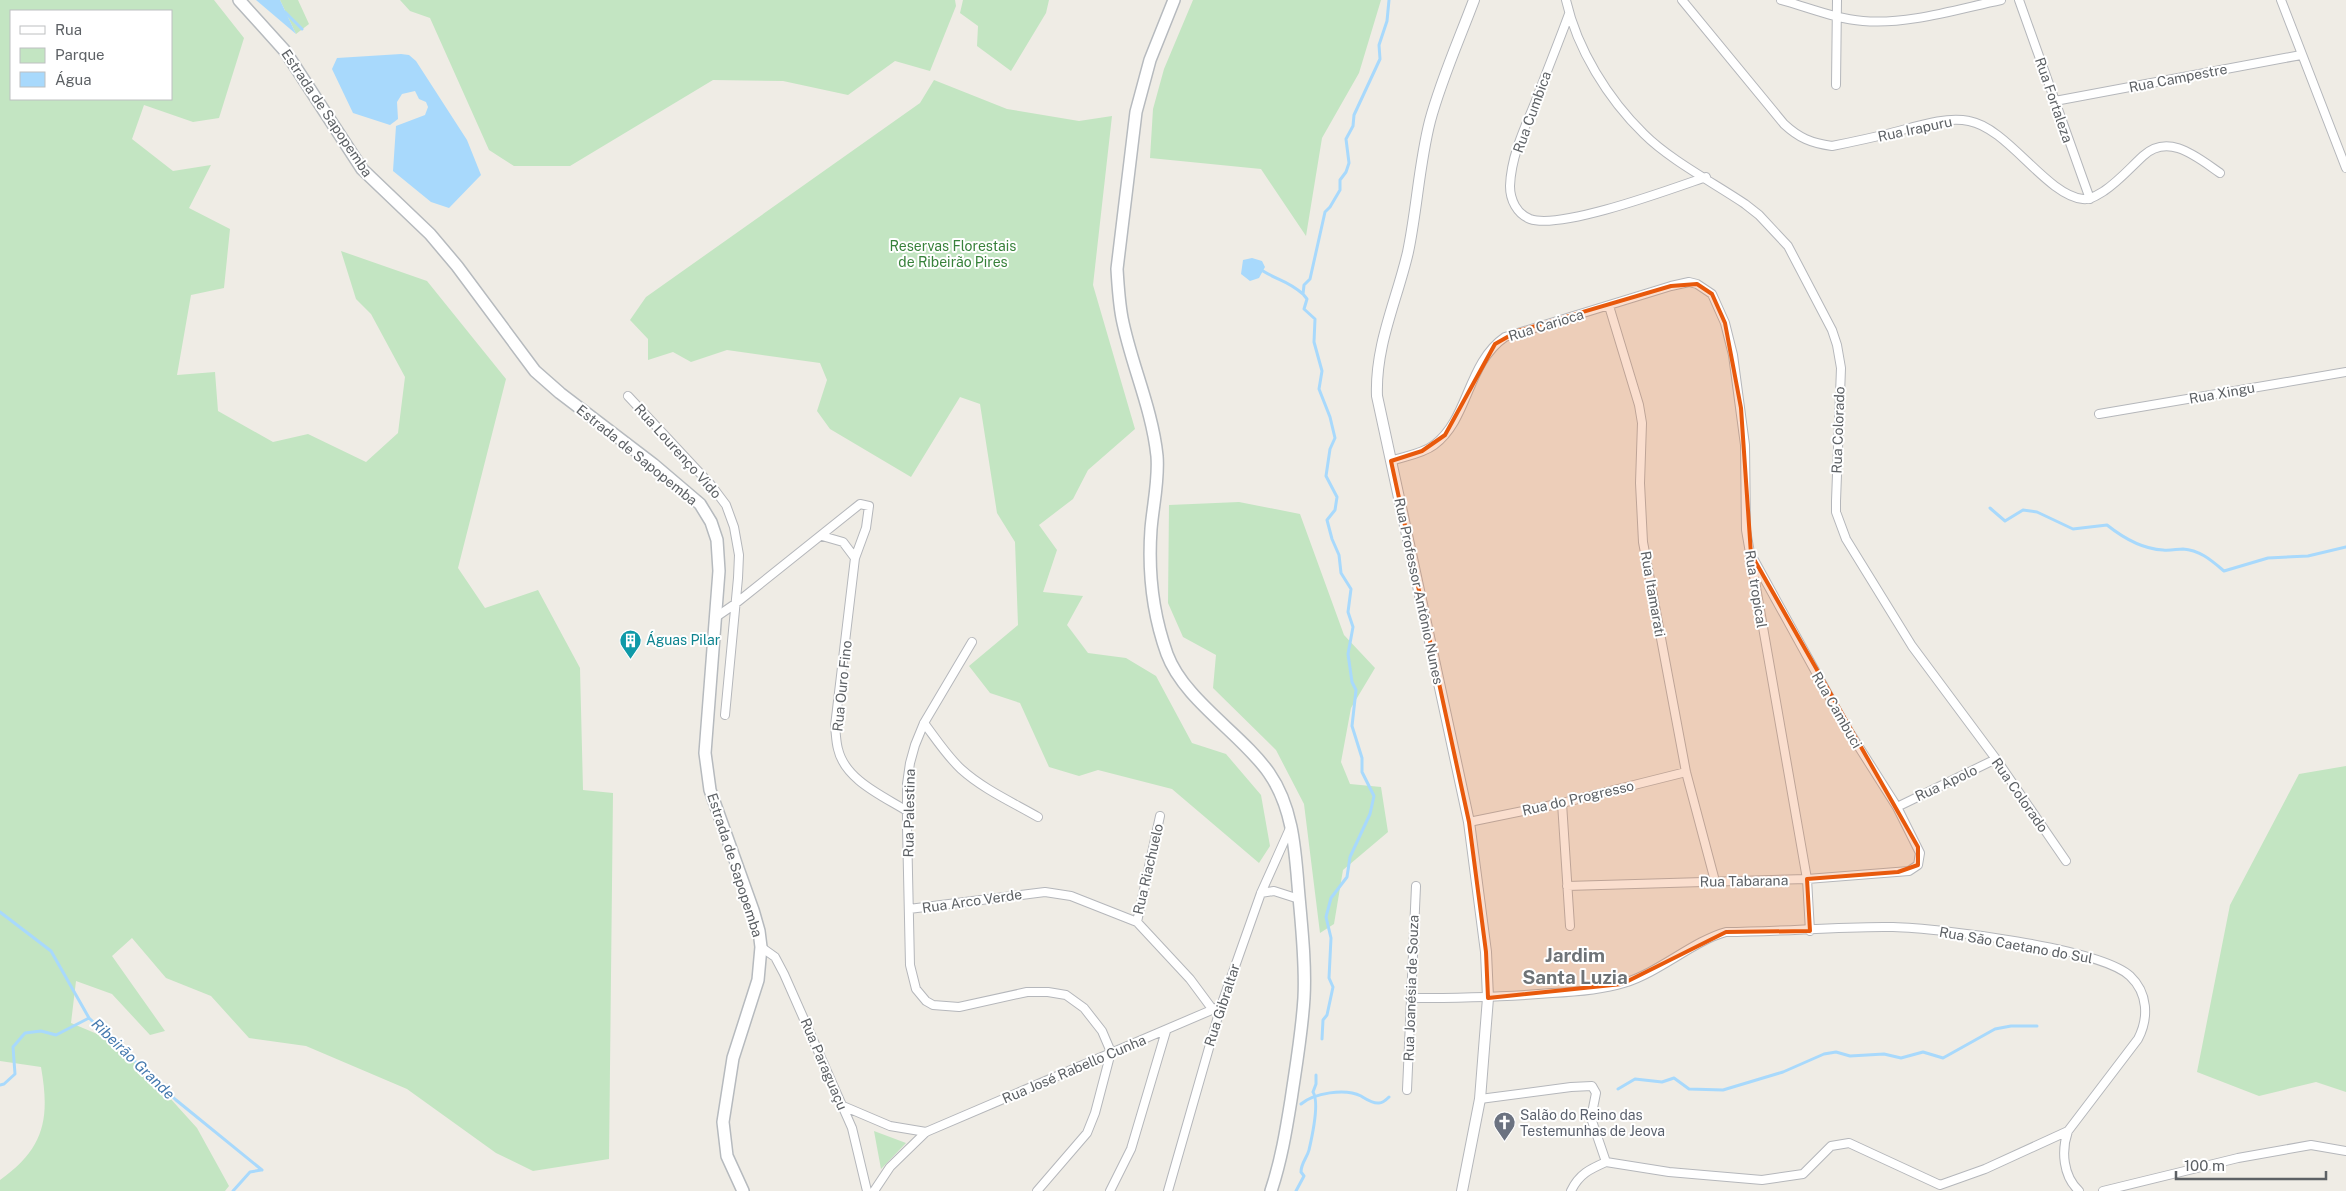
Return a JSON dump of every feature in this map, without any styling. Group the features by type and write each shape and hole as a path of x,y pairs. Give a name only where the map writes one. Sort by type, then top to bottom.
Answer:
{"main road":[{"name":"Estrada de Sapopemba","path":"239,0 285,51 362,169 430,234 457,266 535,371 560,393 653,464 700,504 711,522 718,540 720,571 708,701 706,762 710,790 759,931 761,947 758,980 733,1058 723,1122 727,1156 743,1191"},
{"path":"1174,0 1150,60 1136,112 1117,269 1122,320 1153,429 1157,458 1157,483 1151,530 1153,598 1158,627 1168,658 1183,681 1228,730 1258,758 1270,774 1280,792 1291,825 1299,899 1304,995 1301,1032 1285,1138 1271,1191"}],"street":[{"name":"Rua Professor Antônio Nunes","path":"1462,1191 1480,1099 1488,998 1486,952 1469,822 1377,396 1377,369 1385,328 1407,254 1430,121 1474,0"},
{"name":"Rua Colorado","path":"1566,0 1569,14 1591,62 1620,107 1645,135 1759,215 1788,246 1832,330 1837,345 1841,368 1836,501 1839,522 1846,539 1912,646 1996,759 2066,861"},
{"name":"Rua Irapuru","path":"1682,0 1784,124 1797,136 1832,146 1930,124 1968,120 1978,123 1994,133 2064,192 2090,200"},
{"path":"1781,0 1862,21 1892,21 2001,0"},
{"path":"1836,85 1837,0"},
{"name":"Rua Fortaleza","path":"2019,0 2090,200"},
{"path":"2280,0 2346,168"},
{"name":"Rua Cumbica","path":"1569,14 1520,141 1512,170 1512,199 1518,211 1529,219 1560,220 1637,200 1706,177"},
{"name":"Rua Campestre","path":"2055,101 2301,55"},
{"path":"2090,200 2115,184 2145,154 2160,147 2177,146 2190,152 2220,173"},
{"name":"Rua tropical","path":"1670,286 1689,282 1705,288 1717,301 1733,355 1745,445 1746,530 1807,879 1810,931"},
{"name":"Rua Carioca","path":"1391,460 1422,451 1434,445 1445,434 1473,378 1495,344 1518,331 1609,306 1670,286"},
{"name":"Rua Itamarati","path":"1609,306 1639,405 1642,423 1640,483 1643,542 1686,772 1716,881"},
{"name":"Rua Xingu","path":"2099,414 2346,372"},
{"name":"Rua Lourenço Vido","path":"628,396 711,485 726,505 734,527 739,555 726,715"},
{"name":"Rua Ouro Fino","path":"716,617 822,536 860,504 869,506 869,514 856,558 835,726 838,751 848,770 862,783 907,811"},
{"path":"822,536 842,542 856,558"},
{"name":"Rua Cambuci","path":"1750,554 1845,725 1897,806 1920,853 1918,865"},
{"name":"Rua Palestina","path":"909,909 907,784 914,745 924,723 972,642"},
{"path":"924,723 947,754 962,770 1000,795 1038,816"},
{"name":"Rua Apolo","path":"1897,806 1996,759"},
{"name":"Rua do Progresso","path":"1469,822 1562,803 1686,772"},
{"path":"1562,803 1570,926"},
{"name":"Rua Riachuelo","path":"1137,922 1160,816"},
{"name":"Rua Gibraltar","path":"1168,1191 1217,1008 1261,893 1291,825"},
{"name":"Rua Tabarana","path":"1567,886 1807,879 1909,872 1918,865"},
{"name":"Rua Joanésia de Souza","path":"1407,1090 1416,886"},
{"path":"1261,893 1274,891 1299,899"},
{"name":"Rua Arco Verde","path":"1111,1052 1102,1031 1084,1008 1066,995 1048,992 1027,992 959,1007 944,1007 926,1001 916,989 912,978 909,909 1045,892 1070,896 1137,922 1217,1008"},
{"name":"Rua São Caetano do Sul","path":"1411,998 1488,998 1584,991 1622,984 1643,976 1709,939 1726,932 1895,927 1968,935 2057,950 2094,958 2130,976 2144,1000 2146,1014 2144,1027 2128,1054 2068,1131 1986,1169 1940,1184"},
{"name":"Rua Paraguaçu","path":"761,947 775,957 784,974 843,1106 854,1136 867,1191"},
{"name":"Rua José Rabello Cunha","path":"874,1191 890,1167 926,1132 1217,1008"},
{"path":"1110,1191 1131,1149 1166,1031"},
{"path":"1037,1191 1087,1133 1095,1113 1111,1052"},
{"path":"1480,1099 1571,1086 1594,1088 1596,1093 1592,1118 1606,1162"},
{"path":"843,1106 890,1126 926,1132"},
{"path":"2068,1131 2065,1140 2066,1172 2070,1182 2079,1191"},
{"path":"1572,1191 1580,1177 1606,1162 1669,1172 1762,1180 1803,1174 1826,1151 1842,1143 1849,1143 1940,1184 1934,1191"},
{"path":"2103,1191 2238,1158 2311,1145 2346,1151"}],"highlighted area":[{"path":"1697,284 1712,294 1725,323 1741,408 1751,554 1918,847 1918,865 1898,872 1807,879 1810,931 1726,932 1622,984 1488,998 1486,952 1469,822 1391,461 1422,451 1445,435 1495,344 1518,331 1671,286"}],"green space":[{"path":"0,0 214,0 244,38 219,118 193,122 144,105 132,139 173,171 211,165 189,208 230,229 224,288 191,295 177,375 215,372 218,411 273,442 308,434 366,462 398,433 405,377 371,314 356,299 341,251 427,281 506,379 458,568 485,608 538,590 580,668 583,790 613,793 609,1159 533,1171 496,1153 407,1089 306,1046 249,1038 211,996 166,978 132,938 112,956 165,1031 150,1035 112,994 76,981 71,1023 121,1044 197,1128 229,1186 225,1191 0,1191 0,1180 27,1156 41,1131 45,1102 41,1067 0,1061"},
{"path":"280,0 298,0 309,24 296,34"},
{"path":"400,0 955,0 956,6 930,71 895,61 848,95 783,81 713,80 570,166 514,166 489,150 430,18 410,11"},
{"path":"963,0 1049,0 1046,13 1011,71 977,46 978,26 960,13"},
{"path":"1193,0 1381,0 1359,73 1322,138 1306,236 1261,169 1150,158 1153,109 1164,69"},
{"name":"Reservas Florestais de Ribeirão Pires","path":"934,80 1007,109 1079,121 1112,116 1093,285 1135,429 1088,470 1073,499 1039,525 1057,550 1043,592 1083,596 1067,625 1088,653 1126,658 1156,676 1192,743 1226,754 1261,795 1270,846 1259,863 1172,789 1098,770 1079,776 1049,767 1020,703 990,693 969,666 1018,625 1015,542 997,513 980,404 960,397 911,477 830,429 817,411 827,380 820,363 727,350 691,362 673,352 648,360 648,339 630,320 646,297 920,103"},
{"path":"1239,502 1300,514 1344,635 1375,668 1351,708 1341,762 1350,784 1381,787 1388,832 1343,870 1334,924 1320,933 1304,804 1276,750 1213,688 1216,655 1183,637 1168,603 1169,505"},
{"path":"2346,766 2346,1092 2316,1082 2259,1096 2197,1072 2230,905 2299,774"},
{"path":"874,1131 906,1143 881,1169"}],"water":[{"path":"256,0 280,0 296,34"},
{"path":"409,55 416,61 467,140 481,175 449,208 431,202 393,171 396,126 425,115 428,107 426,102 419,99 415,91 402,94 397,102 398,119 390,125 353,113 332,69 337,58"},
{"path":"1252,258 1262,261 1265,267 1259,278 1250,281 1241,274 1243,260"}],"waterway":[{"path":"1322,1039 1323,1020 1327,1015 1333,987 1329,978 1331,938 1326,917 1331,898 1347,877 1350,857 1370,814 1374,796 1362,772 1362,758 1352,726 1356,690 1352,682 1348,654 1353,627 1348,612 1351,589 1341,573 1339,555 1327,520 1335,510 1337,497 1326,476 1330,449 1335,438 1330,417 1319,389 1322,371 1314,342 1315,319 1304,309 1307,299 1303,294 1304,285 1310,279 1325,212 1340,190 1340,180 1346,172 1349,163 1346,139 1353,126 1354,115 1380,59 1379,45 1387,21 1389,0"},
{"path":"285,12 302,29"},
{"path":"1263,271 1303,294"},
{"path":"1990,508 2005,521 2023,510 2037,512 2073,529 2107,525 2140,545 2155,549 2195,551 2224,571 2268,558 2308,556 2346,547"},
{"name":"Ribeirão Grande","path":"0,912 51,951 89,1018 176,1100 262,1170"},
{"path":"0,1085 4,1084 15,1074 13,1047 25,1033 41,1031 56,1035 89,1018"},
{"path":"1618,1089 1635,1079 1662,1082 1674,1078 1689,1089 1723,1090 1783,1072 1824,1054 1836,1052 1850,1056 1884,1054 1901,1058 1923,1052 1943,1058 1995,1029 2011,1026 2037,1026"},
{"path":"1296,1191 1304,1176 1301,1169 1309,1150 1316,1112 1313,1092 1316,1084 1316,1075"},
{"path":"1301,1104 1314,1097 1338,1092 1347,1092 1377,1103 1383,1102 1389,1097"},
{"path":"233,1191 250,1172 261,1170"}],"place":[{"name":"Águas Pilar","path":"630,659"},
{"name":"Salão do Reino das Testemunhas de Jeova","path":"1504,1142"}],"district":[{"name":"Jardim Santa Luzia","path":"1575,966"}]}
